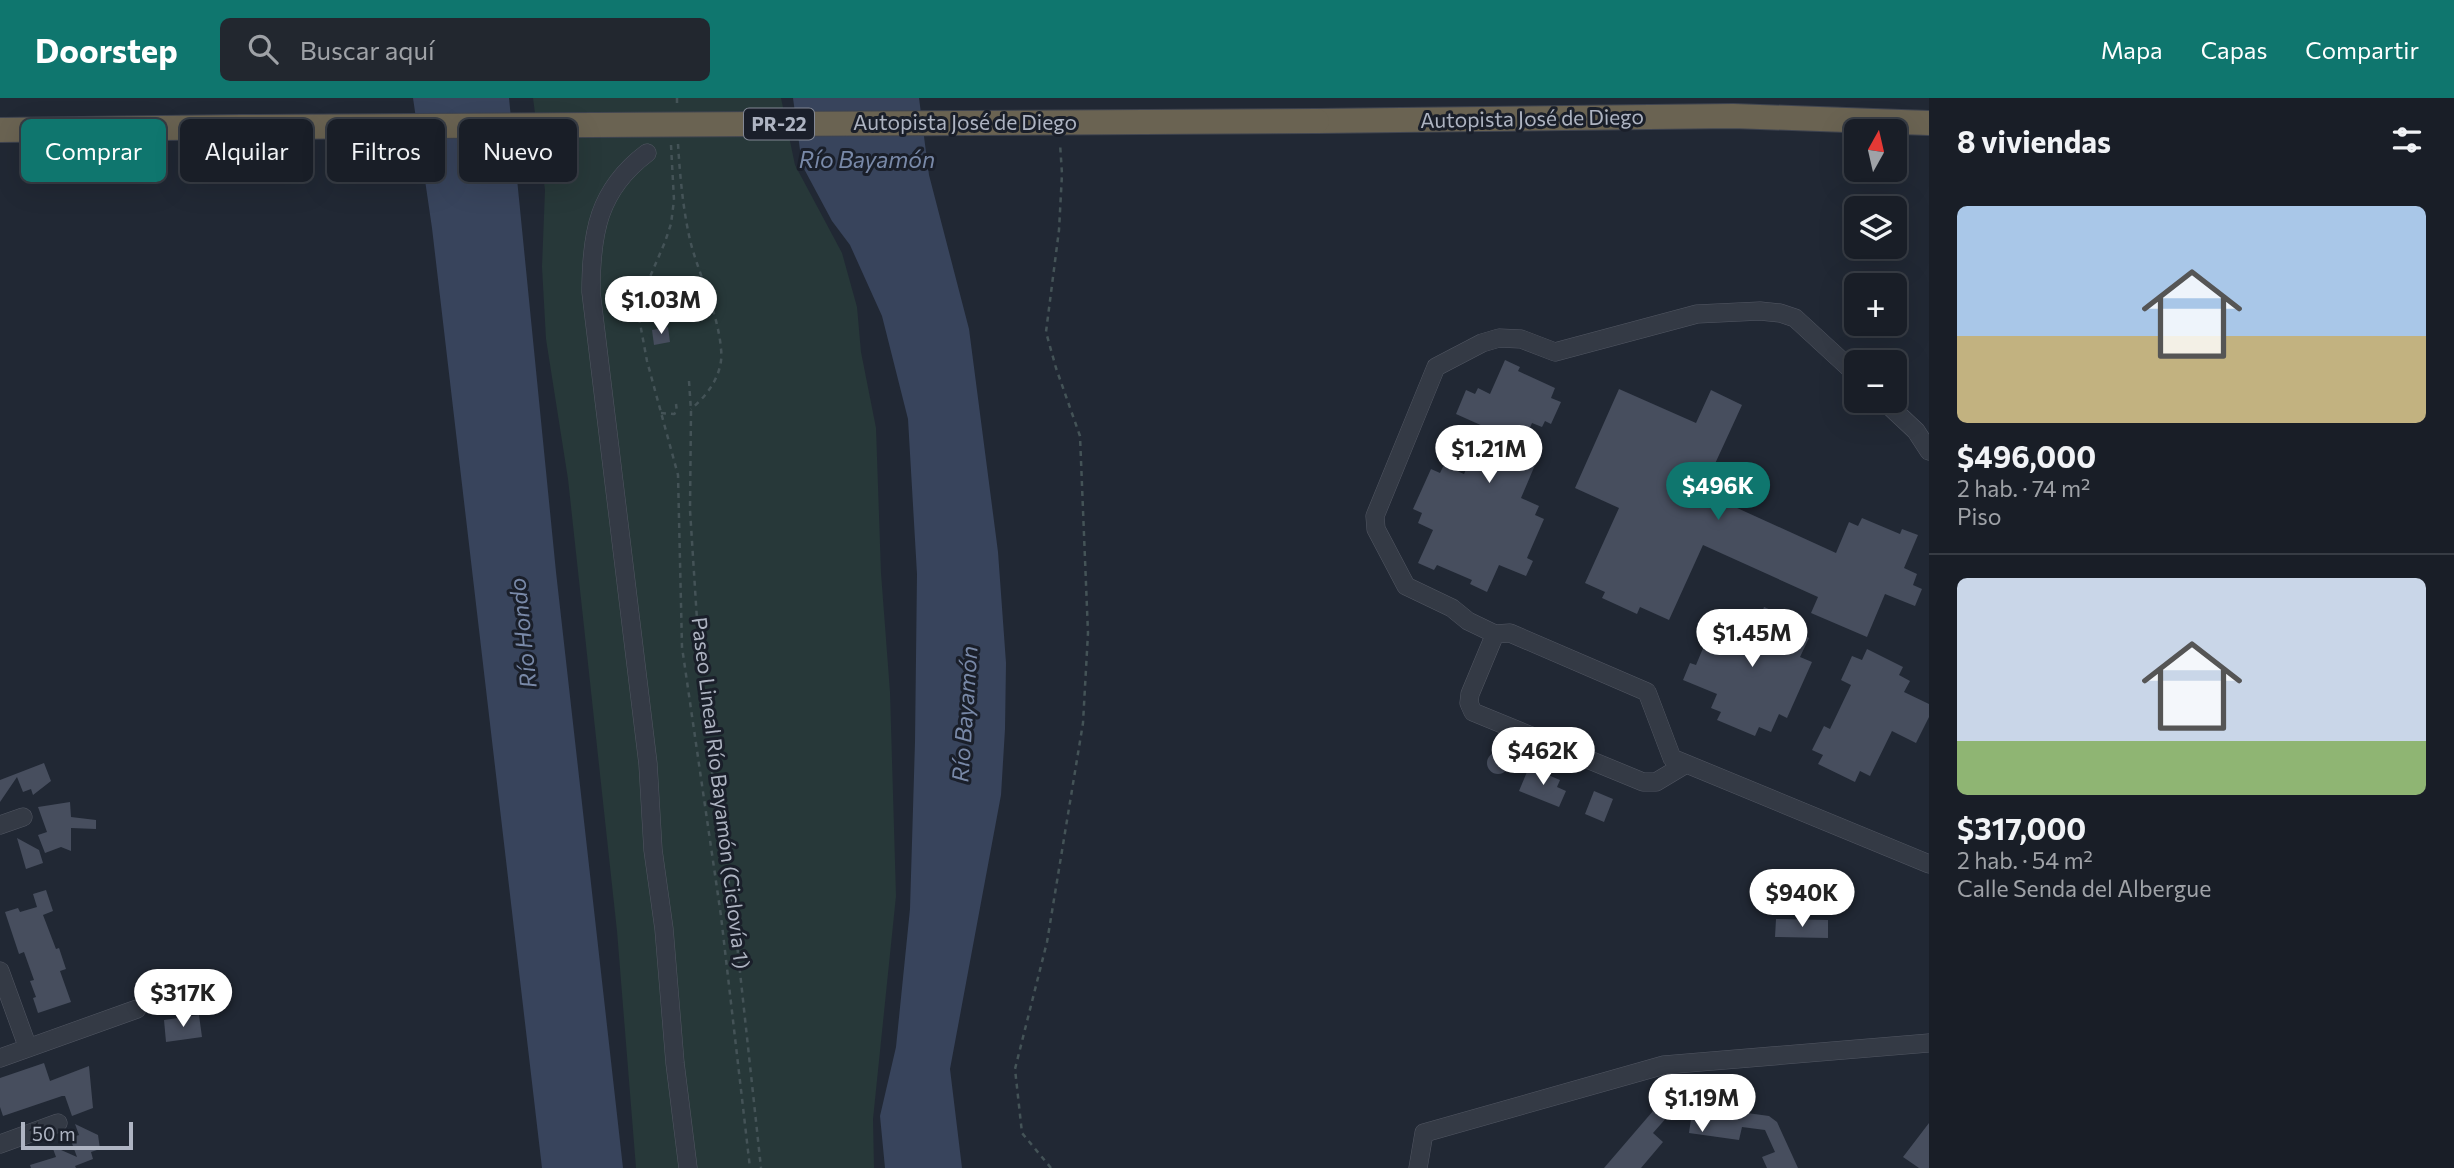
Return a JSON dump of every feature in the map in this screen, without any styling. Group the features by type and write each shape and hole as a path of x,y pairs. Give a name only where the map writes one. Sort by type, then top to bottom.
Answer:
{"highway":[{"name":"Autopista José de Diego","path":"313,127 1733,116 1929,123"},
{"path":"0,117 180,120"},
{"name":"Autopista José de Diego","path":"0,130 180,128"}],"street":[{"path":"647,153 624,173 608,193 596,231 591,292 648,764 653,850 664,929 675,1063 688,1168"},
{"path":"1844,363 1795,318 1760,311 1697,314 1555,352 1521,339 1499,338 1482,343 1436,367 1375,516 1376,529 1406,586 1452,608 1468,621 1495,634 1510,633 1647,692 1672,758 1927,858"},
{"path":"1897,413 1916,431 1929,451"},
{"path":"1495,634 1470,694 1469,703 1473,712 1643,782 1656,782 1686,764"},
{"path":"0,825 23,817"},
{"path":"0,971 28,1048"},
{"path":"0,1058 137,1009"},
{"path":"1418,1168 1424,1133 1664,1065 1929,1043"},
{"path":"0,1144 58,1123"}],"path":[{"path":"677,98 677,112"},
{"name":"Paseo Lineal Río Bayamón (Ciclovía 1)","path":"669,134 674,200 671,223 637,307 647,361 678,475 682,647 721,916 750,1168"},
{"path":"678,136 682,191 690,240 722,351 717,376 703,398 691,409"},
{"path":"1051,1168 1022,1133 1015,1069 1048,942 1083,723 1088,633 1080,436 1046,332 1059,230 1062,174 1059,136"},
{"path":"689,381 690,510 703,714 734,916 761,1168"},
{"path":"661,414 674,414 677,412 676,404"}],"shaded area":[{"path":"533,98 781,98 795,165 842,253 857,307 861,352 876,428 881,573 890,692 896,896 873,1119 874,1168 636,1168 617,931 568,479 546,339 542,267 544,182 577,182 577,119 536,119"}],"water":[{"name":"Río Hondo","path":"413,98 509,98 511,119 459,119 459,182 517,182 556,572 623,1168 542,1168 425,182 445,182 445,119 416,119"},
{"name":"Río Bayamón","path":"793,98 919,98 929,175 969,329 998,552 1006,663 1001,795 950,1069 962,1168 885,1168 880,1116 896,1047 910,909 917,574 908,419 882,316 850,245 832,221 802,165"}],"building":[{"path":"668,327 670,342 654,345 652,330"},
{"path":"1505,360 1520,367 1518,371 1555,388 1551,398 1561,402 1551,424 1545,421 1542,427 1532,423 1520,451 1527,454 1524,460 1535,465 1521,498 1539,506 1535,515 1544,519 1527,558 1533,561 1526,576 1499,565 1487,592 1470,584 1472,580 1437,565 1434,570 1418,563 1433,530 1418,523 1422,513 1413,509 1431,469 1440,473 1444,465 1464,474 1485,427 1456,414 1466,390 1475,394 1478,388 1490,394"},
{"path":"1619,389 1696,423 1711,390 1742,405 1702,492 1836,553 1849,522 1858,526 1862,518 1900,534 1902,529 1918,535 1904,568 1917,574 1913,585 1922,589 1915,606 1885,594 1867,637 1811,613 1818,597 1703,545 1669,620 1640,607 1637,614 1602,598 1605,592 1585,583 1619,508 1575,488"},
{"path":"1764,607 1804,624 1800,634 1809,638 1800,657 1812,662 1787,718 1779,714 1771,732 1759,727 1755,736 1717,720 1721,712 1711,708 1717,694 1683,680 1690,663 1696,665 1711,629 1706,627 1713,611 1745,625 1751,611 1761,615"},
{"path":"1867,649 1903,667 1899,675 1910,681 1904,692 1929,704 1929,717 1916,743 1892,731 1870,776 1860,771 1855,782 1818,764 1823,755 1812,750 1824,726 1830,729 1851,685 1841,680 1852,656 1862,660"},
{"path":"1498,752 1506,755 1509,763 1506,771 1498,774 1490,771 1487,763 1490,755"},
{"path":"44,763 51,781 33,795 31,789 23,792 17,777 0,802 0,780"},
{"path":"1529,767 1560,780 1557,787 1566,791 1559,807 1519,791"},
{"path":"1594,791 1613,799 1604,822 1585,814"},
{"path":"70,802 71,817 96,820 96,829 71,828 71,851 61,847 45,853 38,835 47,832 38,807"},
{"path":"17,838 39,850 43,863 26,869"},
{"path":"46,890 53,911 43,915 66,969 60,971 71,1002 38,1013 30,981 34,980 24,952 19,954 5,912 18,908 20,912 37,907 33,894"},
{"path":"1776,919 1828,920 1828,938 1775,937"},
{"path":"199,1015 202,1037 166,1042 164,1020"},
{"path":"44,1063 50,1081 89,1066 93,1108 72,1116 65,1096 62,1096 3,1116 0,1107 0,1078"},
{"path":"1667,1102 1769,1116 1777,1122 1798,1168 1767,1168 1762,1157 1775,1152 1765,1130 1742,1127 1739,1140 1689,1133 1691,1119 1668,1116 1653,1133 1663,1142 1641,1168 1604,1168 1659,1104"},
{"path":"1929,1123 1929,1168 1919,1168 1903,1157"},
{"path":"75,1124 98,1135 100,1149 91,1152 93,1159 75,1166 76,1168 31,1168 30,1165 56,1157 52,1146 77,1157 70,1138 79,1135"}]}
